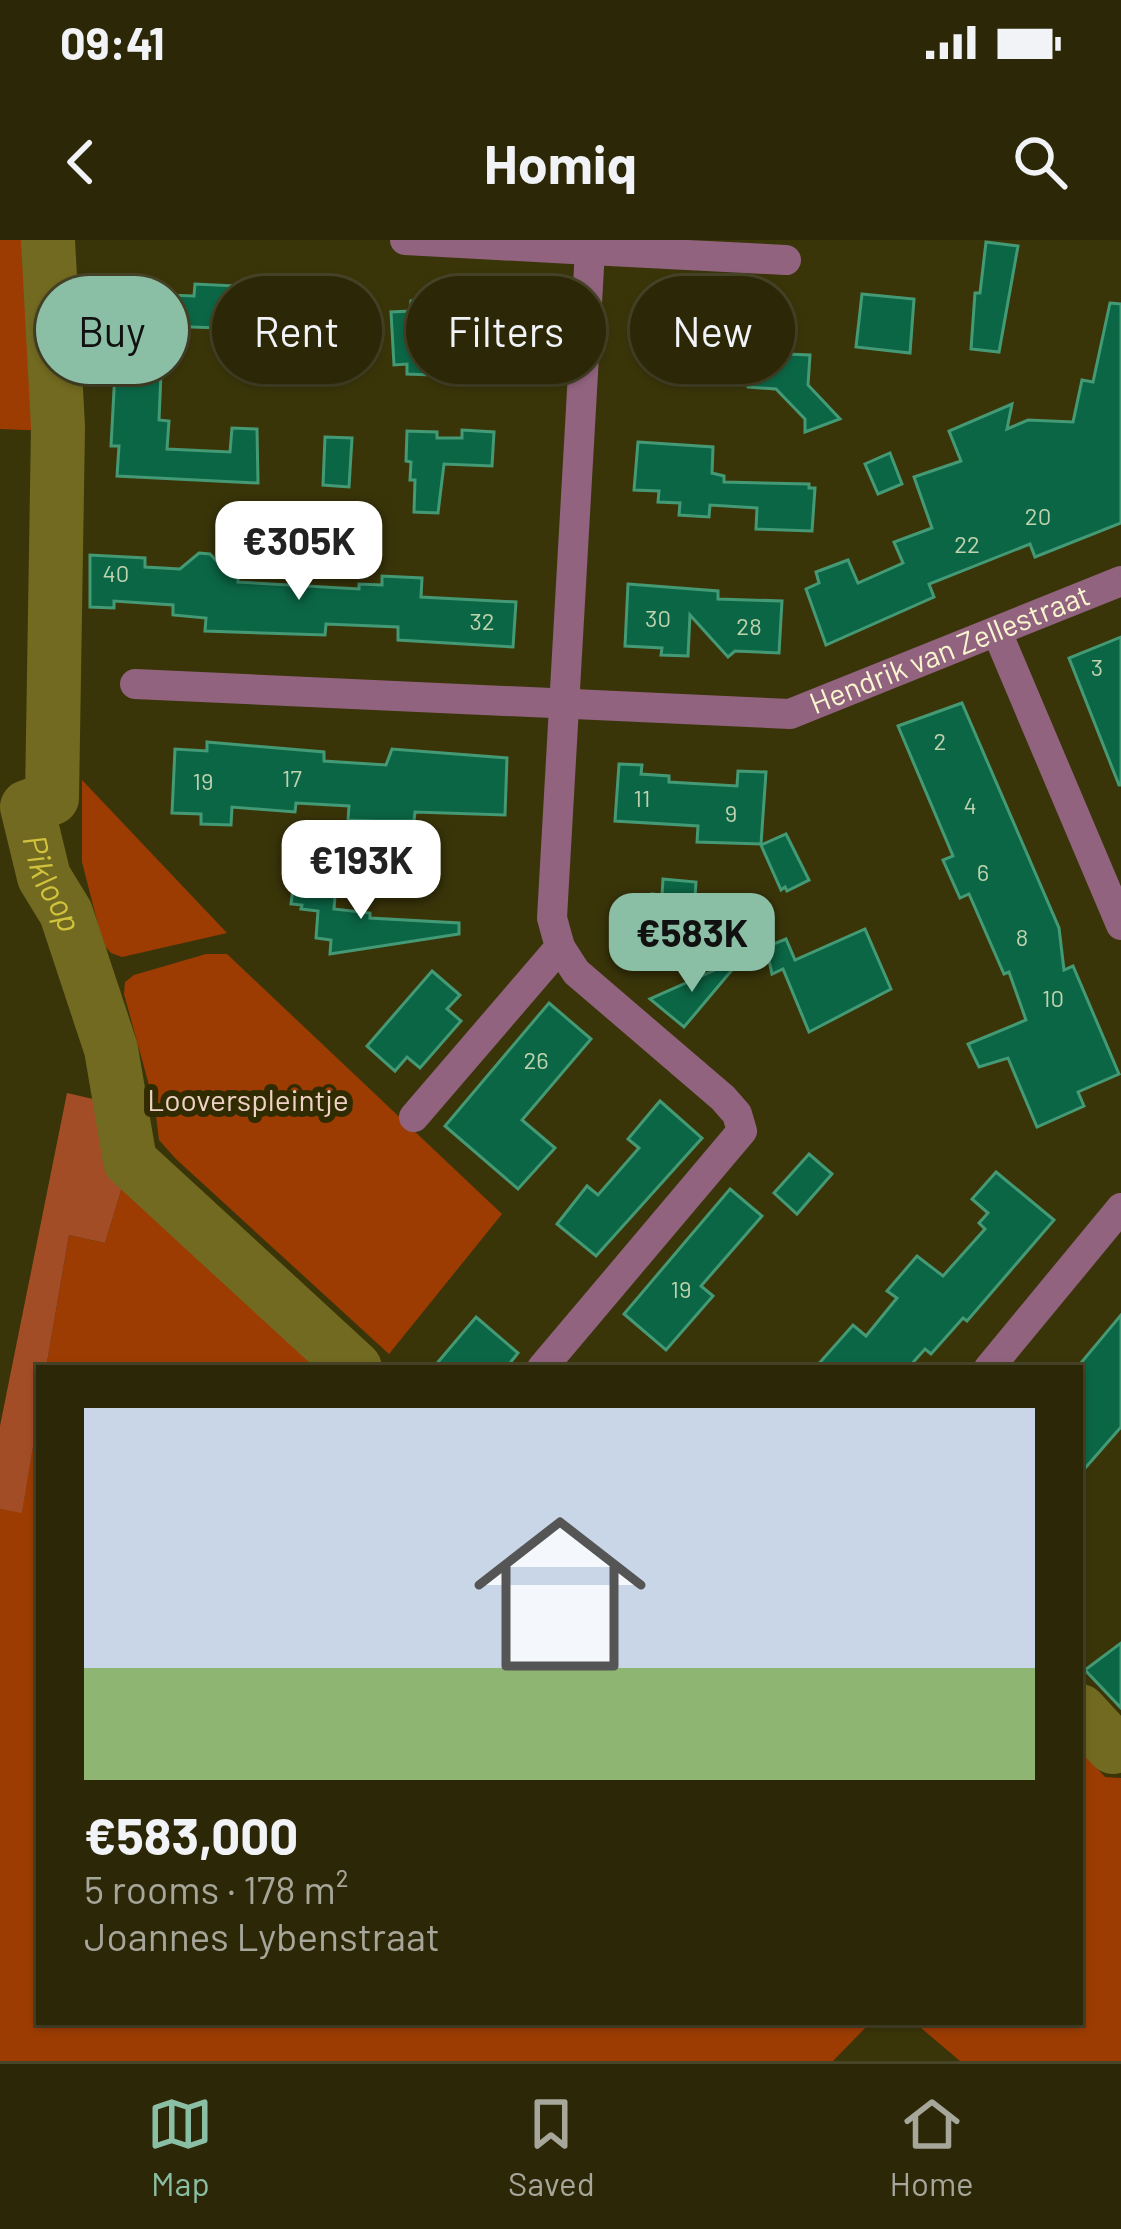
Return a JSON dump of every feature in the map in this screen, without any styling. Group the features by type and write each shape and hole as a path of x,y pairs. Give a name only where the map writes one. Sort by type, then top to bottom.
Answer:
{"street":[{"path":"405,240 786,260"},
{"path":"545,1365 742,1131 737,1114 723,1098 576,972 560,947 551,918 590,250"},
{"name":"Hendrik van Zellestraat","path":"134,684 790,714 1121,581"},
{"path":"997,632 1121,925"},
{"path":"414,1117 560,947"},
{"path":"991,1365 1121,1208"}],"green space":[{"path":"0,240 46,240 47,276 36,276 36,384 51,384 53,431 0,429"},
{"path":"82,780 227,933 122,957 111,953 103,944 82,862"},
{"name":"Looverspleintje","path":"206,954 227,954 502,1214 389,1354 159,1140 125,982 134,975"},
{"path":"130,1161 348,1365 47,1365 69,1235 105,1243"},
{"path":"36,1429 36,2025 868,2025 833,2061 0,2061 0,1509 22,1512"},
{"path":"1083,1753 1105,1777 1121,1778 1121,2061 960,2061 918,2025 1083,2025"}],"shaded area":[{"path":"67,1093 115,1104 130,1161 105,1243 69,1235 47,1365 36,1365 36,1429 22,1513 0,1509 0,1426"}],"building":[{"path":"986,242 1018,246 999,352 971,349 975,293 980,293"},
{"path":"195,284 212,285 212,328 188,327 188,296 194,296"},
{"path":"862,294 914,299 910,353 856,347"},
{"path":"1110,303 1121,304 1121,523 1035,557 1030,544 929,584 934,597 826,645 806,589 819,583 816,572 848,560 858,583 903,563 894,542 932,528 914,477 961,461 949,431 1012,404 1007,429 1028,420 1073,422 1082,380 1093,382"},
{"path":"406,311 406,364 394,365 391,312"},
{"path":"795,354 810,355 808,385 840,419 805,432 805,419 776,389 745,384 795,384"},
{"path":"114,384 161,384 159,420 169,421 167,449 230,452 232,428 257,429 258,483 117,476 119,446 111,446"},
{"path":"462,430 494,432 492,466 444,464 438,513 414,512 415,480 410,480 411,462 406,461 407,431 462,438"},
{"path":"325,437 352,438 349,487 323,485"},
{"path":"638,442 713,447 712,473 724,476 724,482 809,484 815,488 812,531 756,529 757,508 710,505 709,517 679,515 680,503 658,502 659,491 634,490"},
{"path":"890,453 902,484 878,494 865,464"},
{"path":"199,553 210,554 227,572 238,572 238,582 359,589 359,584 382,585 382,576 422,578 421,597 516,602 513,647 398,640 398,627 326,624 325,635 205,631 206,618 173,615 173,605 114,601 114,608 90,607 90,555 145,558 145,567 180,569"},
{"path":"628,584 718,591 718,599 782,601 779,653 735,651 728,657 690,615 688,656 661,655 662,648 625,646"},
{"path":"1121,637 1121,785 1119,785 1069,658"},
{"path":"962,703 1059,928 1064,970 1073,966 1119,1074 1078,1092 1084,1106 1037,1127 1008,1058 979,1067 968,1044 1026,1020 1009,972 1004,974 969,894 960,898 943,860 953,856 898,726"},
{"path":"207,742 324,752 324,761 386,765 392,749 507,758 505,815 415,812 414,821 348,820 349,806 296,803 295,812 232,807 231,825 201,824 201,814 172,813 175,749 207,751"},
{"path":"619,764 642,765 641,774 669,776 669,782 737,786 738,771 766,772 761,844 697,842 698,826 615,821"},
{"path":"786,834 809,880 787,891 785,887 781,890 761,845"},
{"path":"663,879 696,882 695,897 725,903 651,923 652,894 662,895"},
{"path":"294,881 336,884 334,909 370,913 370,918 459,923 459,934 330,954 331,940 316,938 318,911 291,904"},
{"path":"865,929 891,989 809,1032 783,969 772,974 766,947 786,939 795,960"},
{"path":"742,958 684,1027 650,999"},
{"path":"432,971 460,995 447,1009 461,1021 420,1068 407,1057 395,1071 367,1046"},
{"path":"549,1003 591,1039 522,1120 555,1148 518,1189 445,1126"},
{"path":"660,1101 702,1138 596,1256 557,1224 587,1186 598,1195 639,1148 628,1139"},
{"path":"809,1154 832,1174 797,1214 774,1193"},
{"path":"996,1172 1054,1220 967,1321 963,1318 931,1354 925,1349 911,1365 818,1365 853,1325 866,1336 897,1298 887,1291 917,1256 943,1276 985,1229 979,1223 988,1213 972,1199"},
{"path":"730,1189 762,1216 701,1286 713,1296 666,1350 624,1314"},
{"path":"1121,1315 1121,1427 1083,1471 1083,1365"},
{"path":"476,1317 518,1353 508,1365 436,1365"},
{"path":"1121,1643 1121,1708 1085,1670"}],"waterway":[{"name":"Pikloop","path":"48,240 58,427 52,798 27,807 44,877 66,913 111,1049 130,1161 352,1365"},
{"name":"Pikloop","path":"1083,1714 1113,1747"}]}
